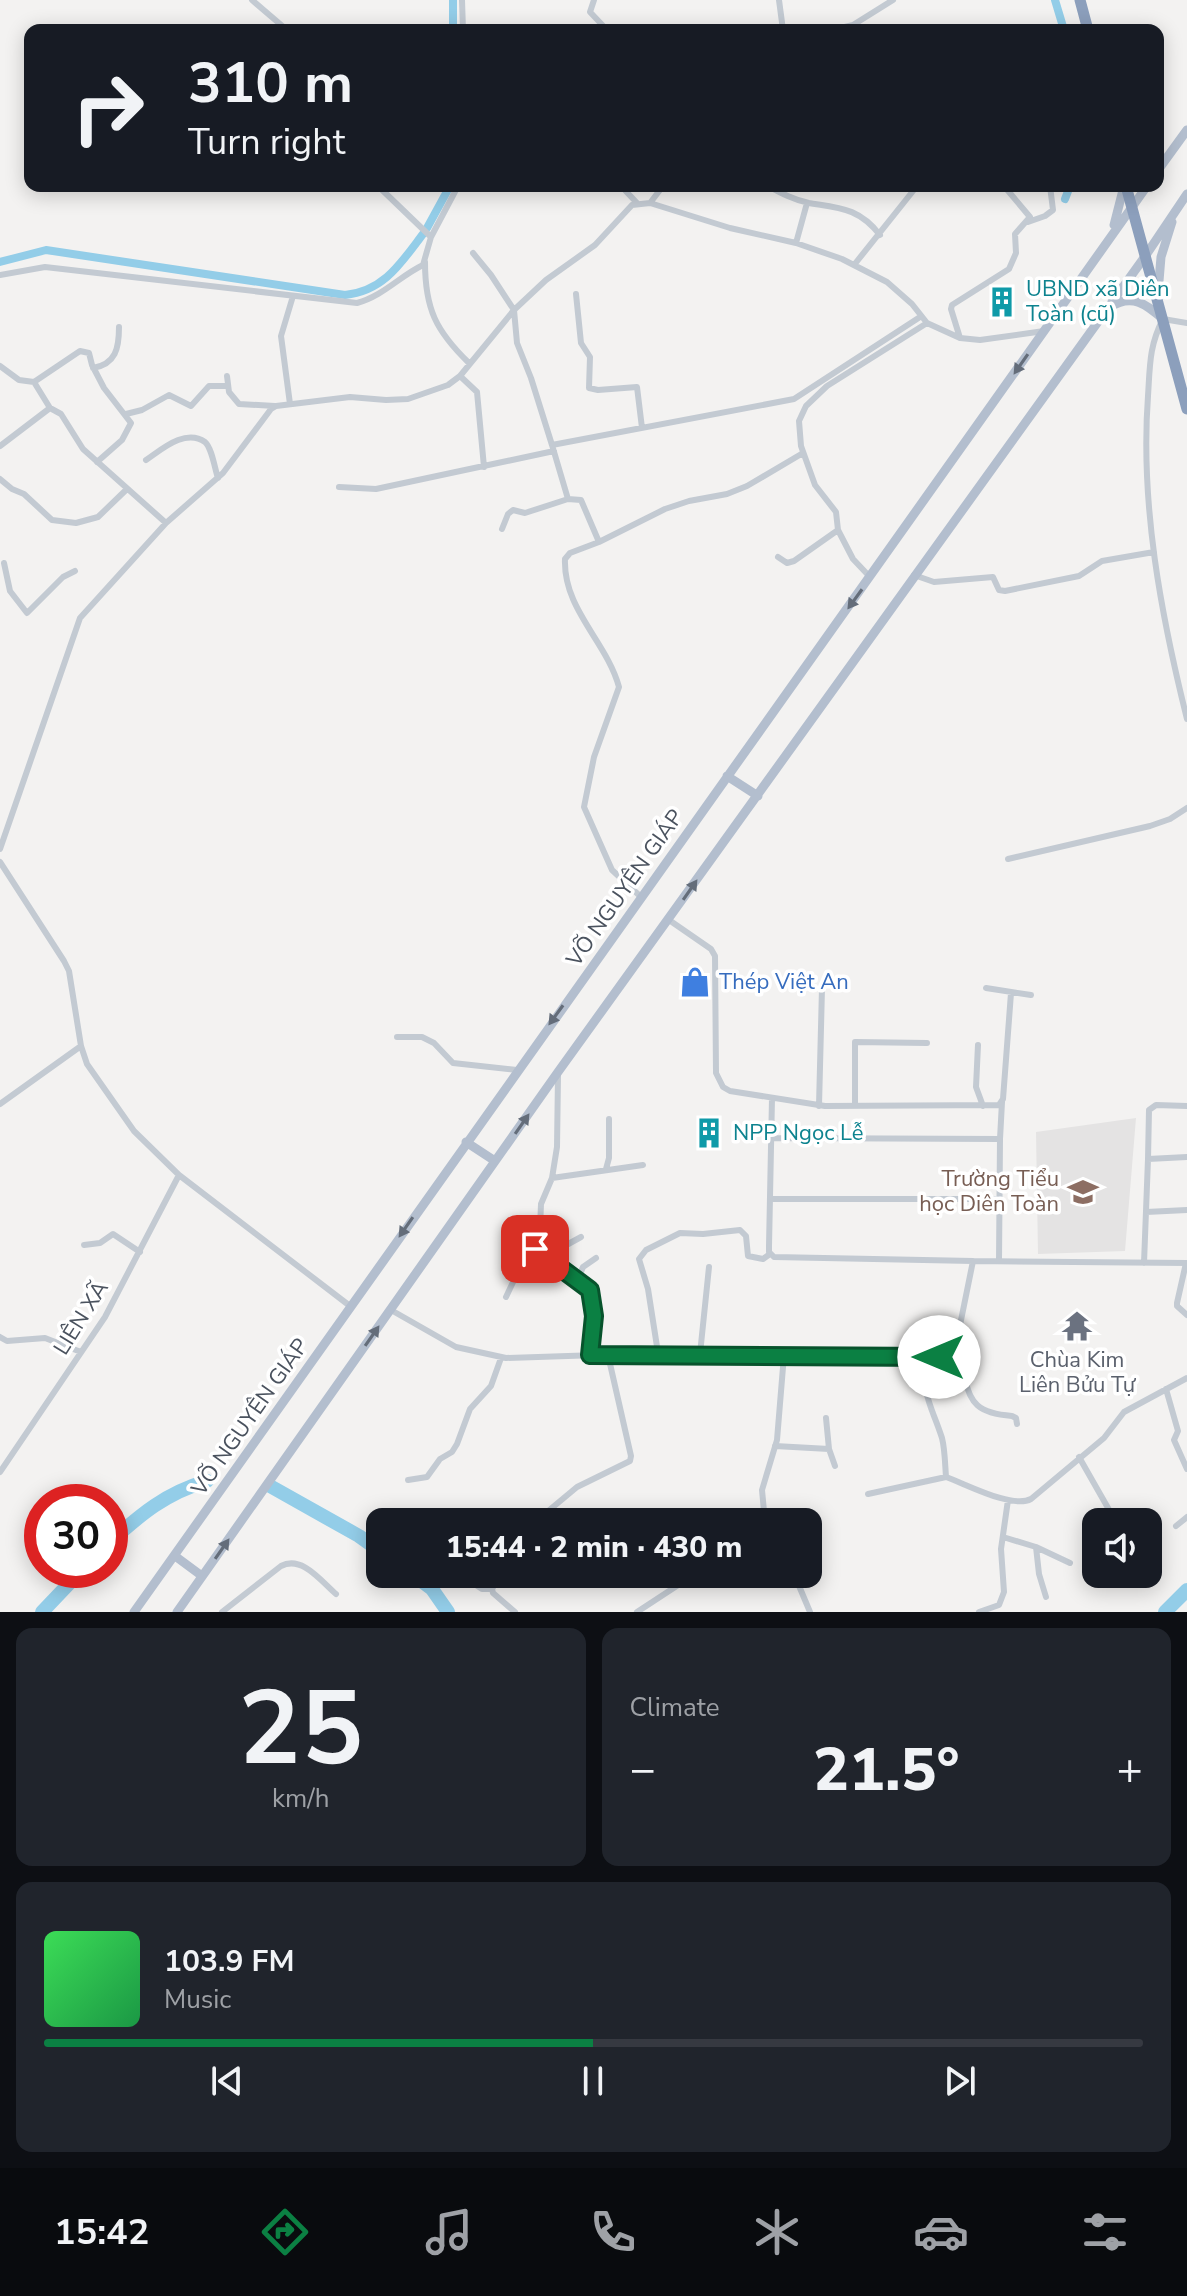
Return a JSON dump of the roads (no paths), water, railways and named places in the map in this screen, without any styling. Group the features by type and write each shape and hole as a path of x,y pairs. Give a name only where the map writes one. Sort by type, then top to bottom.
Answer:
{"highway":[{"path":"1080,0 1086,24"},
{"path":"1127,192 1187,409"}],"main road":[{"path":"1164,162 1187,130"},
{"path":"1164,153 1173,149"},
{"path":"1110,238 1123,192"},
{"name":"VÕ NGUYÊN GIÁP","path":"134,1612 1143,192"},
{"path":"177,1612 558,1072 1187,194"},
{"path":"1158,301 1161,257 1180,204"},
{"path":"1104,312 1119,301 1131,299 1147,304 1163,319"},
{"path":"727,776 758,796"},
{"path":"466,1142 495,1161"},
{"path":"175,1556 202,1576"}],"street":[{"path":"252,0 280,24"},
{"path":"462,0 463,24"},
{"path":"594,0 590,12 601,24"},
{"path":"779,0 782,24"},
{"path":"876,0 880,8"},
{"path":"855,24 893,0"},
{"path":"384,192 431,237"},
{"path":"455,192 431,237 425,262 435,323 469,363"},
{"path":"627,192 637,203"},
{"path":"650,203 658,192"},
{"path":"778,192 807,203 834,205 857,214 880,235"},
{"path":"854,265 912,192"},
{"path":"960,338 952,305 1009,269 1016,253 1014,237 1030,215 1009,192"},
{"path":"1026,222 1053,210 1051,192"},
{"path":"227,376 230,395 239,404 275,406 350,397 408,399 439,389 460,376 514,310 546,280 595,245 627,208 637,203 650,203 730,228 796,243 854,265 895,289 927,323 960,338 980,340 1044,331"},
{"path":"796,243 807,203"},
{"path":"473,253 514,310 517,343 531,378 568,499"},
{"path":"0,275 45,267 361,302 385,291 405,273 425,262"},
{"path":"576,294 581,343 590,357 589,388 637,387 642,428"},
{"path":"290,404 281,336 293,296"},
{"path":"339,487 376,489 484,467 642,428 799,397 920,317"},
{"path":"1187,323 1163,319 1153,339 1145,428 1154,552 1187,719"},
{"path":"870,577 853,559 838,530 836,512 818,491 803,453 799,421 814,398 842,375 927,323"},
{"path":"93,368 105,366 112,360 119,342 119,327"},
{"path":"0,366 19,380 34,382 82,350 89,353 93,368 107,393 131,423 129,431 97,462"},
{"path":"460,376 477,392 484,467"},
{"path":"34,382 50,408 61,414 80,445 166,523"},
{"path":"126,414 142,410 169,395 191,406 209,386 228,386"},
{"path":"0,849 80,618 166,523 233,462 262,419 275,406"},
{"path":"0,446 50,408"},
{"path":"146,460 175,441 202,442 207,445 218,478"},
{"path":"641,897 612,870 584,807 594,757 619,687 613,670 571,595 565,559 570,553 665,509 747,486 803,453"},
{"path":"0,479 24,494 52,520 76,523 98,517 127,489"},
{"path":"502,529 513,510 525,513 568,499 581,500 599,542"},
{"path":"778,557 785,562 794,561 838,530"},
{"path":"914,575 939,582 993,577 999,590 1005,591 1086,574 1102,561 1154,552"},
{"path":"4,563 10,591 27,613 63,577 75,571"},
{"path":"0,594 10,591"},
{"path":"1008,859 1150,826 1170,819 1187,808"},
{"path":"0,862 68,969 81,1046 93,1075 134,1131 179,1175 350,1306"},
{"path":"669,920 711,949 715,956 718,1080 730,1091 819,1106 983,1106 1002,1102"},
{"path":"819,1106 822,988"},
{"path":"986,988 1031,995"},
{"path":"999,1261 1000,1139 1011,993"},
{"path":"397,1037 422,1037 434,1043 453,1063 517,1070"},
{"path":"855,1106 855,1042 927,1043"},
{"path":"978,1045 976,1087 983,1106"},
{"path":"0,1104 81,1046"},
{"path":"506,1297 524,1259 535,1249 541,1204 552,1178 557,1147 558,1072"},
{"path":"770,1254 772,1098"},
{"path":"1144,1263 1148,1113 1156,1105 1187,1106"},
{"path":"606,1169 609,1119"},
{"path":"772,1138 1000,1139"},
{"path":"1148,1159 1187,1157"},
{"path":"552,1178 643,1165"},
{"name":"LIÊN XÃ","path":"0,1472 114,1303 179,1175"},
{"path":"770,1199 999,1199"},
{"path":"1146,1212 1187,1210"},
{"path":"658,1353 648,1289 639,1259 646,1250 680,1233 740,1230 746,1236 748,1256 763,1259 770,1254"},
{"path":"84,1245 102,1243 113,1234 140,1252"},
{"path":"548,1261 552,1253 581,1237"},
{"path":"535,1249 590,1290 590,1355"},
{"path":"770,1254 782,1259 1186,1263 1177,1306 1187,1315"},
{"path":"578,1279 583,1267 596,1258"},
{"path":"391,1310 456,1347 522,1360 658,1353 939,1357 949,1353 957,1340 973,1261"},
{"path":"700,1354 709,1267"},
{"path":"0,1337 7,1341 45,1338 81,1352"},
{"path":"949,1353 960,1365 969,1397 988,1414 1012,1416 1017,1424"},
{"path":"551,1508 571,1490 628,1463 631,1458 608,1355"},
{"path":"764,1508 762,1490 775,1446 784,1355"},
{"path":"408,1480 427,1477 440,1459 452,1452 470,1409 491,1386 501,1358"},
{"path":"927,1358 924,1386 927,1403 942,1440 946,1477"},
{"path":"868,1494 946,1477 1008,1500 1029,1500 1104,1438 1124,1412 1187,1378"},
{"path":"1166,1389 1178,1431 1174,1440 1187,1469"},
{"path":"826,1418 829,1449 835,1466"},
{"path":"775,1446 829,1449"},
{"path":"1079,1457 1108,1508"},
{"path":"979,1612 999,1605 1004,1592 1003,1537 1008,1500"},
{"path":"1176,1526 1187,1517"},
{"path":"1003,1537 1036,1547 1070,1563"},
{"path":"1036,1547 1046,1597"},
{"path":"222,1612 289,1562 303,1566 336,1594"},
{"path":"480,1588 492,1589 495,1596 515,1612"},
{"path":"637,1612 674,1588"},
{"path":"800,1588 810,1612"}],"waterway":[{"path":"453,0 453,24"},
{"path":"1055,0 1062,24"},
{"path":"427,228 447,192"},
{"path":"1065,199 1068,192"},
{"path":"0,262 46,250 345,295 381,282 423,234"},
{"path":"128,1526 179,1492 207,1481"},
{"path":"270,1486 366,1541"},
{"path":"42,1612 65,1588"},
{"path":"431,1588 448,1612"},
{"path":"1165,1612 1187,1590"}],"place":[{"name":"UBND xã Diên Toàn (cũ)","path":"1002,302"},
{"name":"Thép Việt An","path":"695,982"},
{"name":"NPP Ngọc Lễ","path":"709,1133"},
{"name":"Trường Tiểu học Diên Toàn","path":"1083,1192"},
{"name":"Chùa Kim Liên Bửu Tự","path":"1077,1326"}]}
